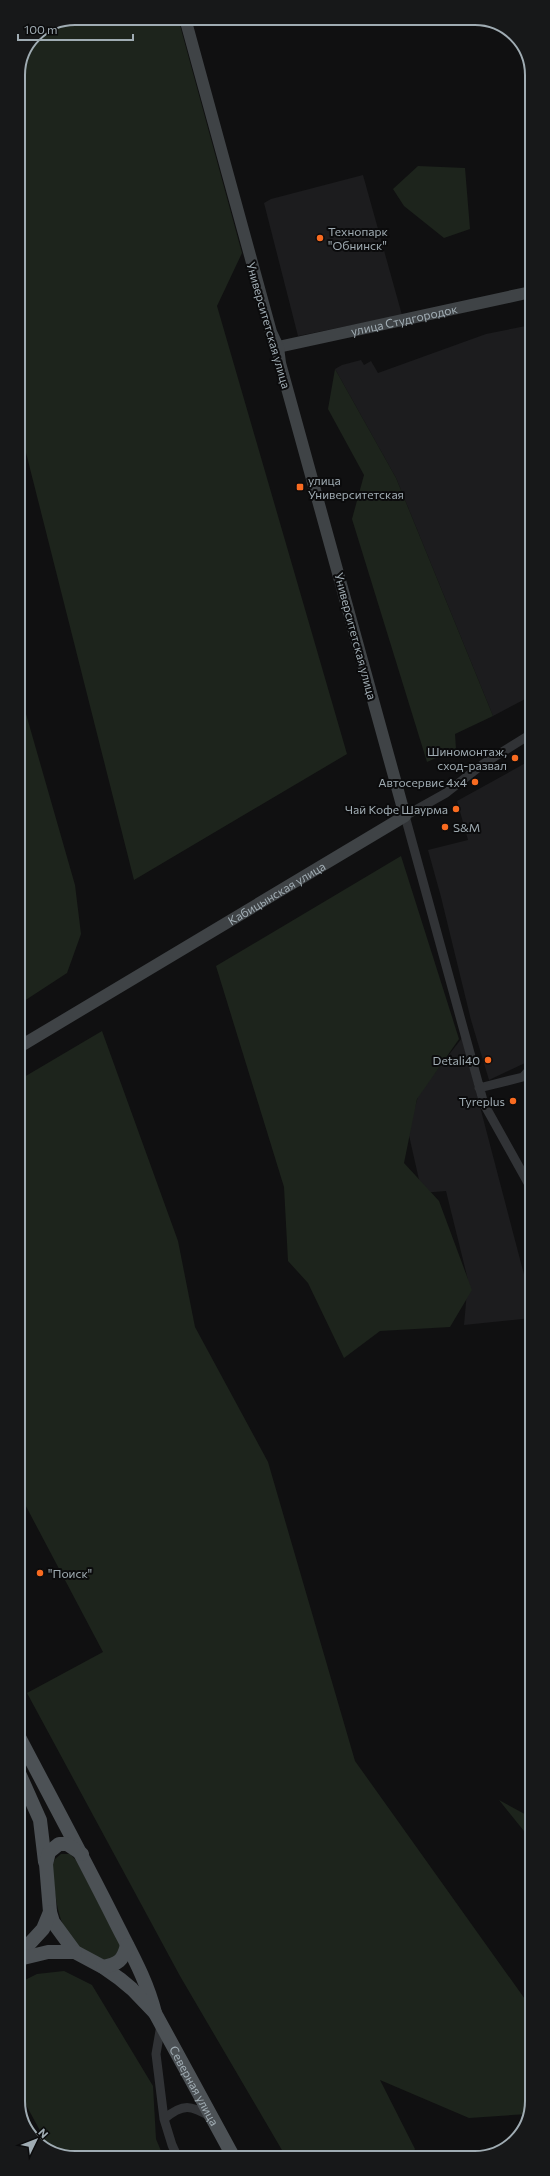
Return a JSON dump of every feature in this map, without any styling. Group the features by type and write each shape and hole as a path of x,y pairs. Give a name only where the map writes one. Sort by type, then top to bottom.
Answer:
{"main road":[{"name":"Северная улица","path":"25,1748 82,1854 127,1945 150,1992 158,2019"},
{"path":"25,1786 40,1820 46,1864 50,1912 53,1922 75,1952"},
{"path":"46,1864 49,1852 59,1844 67,1844 82,1854"},
{"path":"25,1948 43,1929 50,1912"},
{"path":"103,1967 116,1964 122,1959 127,1945"},
{"path":"25,1958 48,1952 75,1952"},
{"name":"Северная улица","path":"75,1952 103,1967 132,1988 158,2019 230,2151"}],"street":[{"name":"Университетская улица","path":"187,25 270,332 278,347 280,363 405,816"},
{"name":"улица Студгородок","path":"278,347 525,293"},
{"name":"Кабицынская улица","path":"25,1043 446,793 482,764 525,738"},
{"path":"405,816 414,842 484,1104 525,1177"},
{"path":"479,1088 523,1077 525,1075"},
{"path":"158,2019 156,2054 164,2119 175,2151"},
{"path":"164,2119 174,2111 186,2106 199,2110 214,2120"}],"shaded area":[{"path":"75,25 180,25 242,253 217,306 347,754 134,880 25,449 26,65 33,47 47,33 65,26"},
{"path":"418,166 465,168 470,229 444,238 404,206 393,189"},
{"path":"363,175 402,315 298,336 264,203 271,199"},
{"path":"525,326 525,699 493,716 396,478 335,369 342,365 361,360 364,365 371,361 378,373 486,334"},
{"path":"335,369 396,478 493,716 455,734 456,749 427,762 352,519 364,475 328,409"},
{"path":"25,710 75,885 81,934 67,973 25,1000"},
{"path":"525,763 525,1063 489,1080 471,1020 428,850 468,840 457,801"},
{"path":"401,856 459,1039 417,1099 404,1163 439,1201 472,1290 450,1327 380,1331 344,1358 308,1283 288,1261 284,1187 216,966"},
{"path":"102,1031 178,1241 195,1327 268,1462 355,1761 525,1999 525,2101 523,2114 469,2118 380,2080 415,2149 414,2151 282,2151 180,1976 27,1693 103,1652 25,1504 25,1076"},
{"path":"462,1038 525,1278 525,1319 464,1325 468,1280 446,1191 422,1193 408,1131 419,1093"},
{"path":"499,1800 525,1814 525,1832"},
{"path":"61,1854 70,1854 76,1860 122,1945 110,1963 79,1947 65,1929 58,1909 52,1866 55,1859"},
{"path":"64,1971 92,1985 153,2086 156,2139 161,2151 72,2151 56,2147 46,2141 25,2101 25,1980 37,1974"}],"place":[{"name":"Технопарк \"Обнинск\"","path":"320,238"},
{"name":"улица Университетская","path":"300,487"},
{"name":"Шиномонтаж, сход-развал","path":"515,758"},
{"name":"Автосервис 4х4","path":"475,782"},
{"name":"Чай Кофе Шаурма","path":"456,809"},
{"name":"S&M","path":"445,827"},
{"name":"Detali40","path":"488,1060"},
{"name":"Tyreplus","path":"513,1101"},
{"name":"\"Поиск\"","path":"40,1573"}]}
